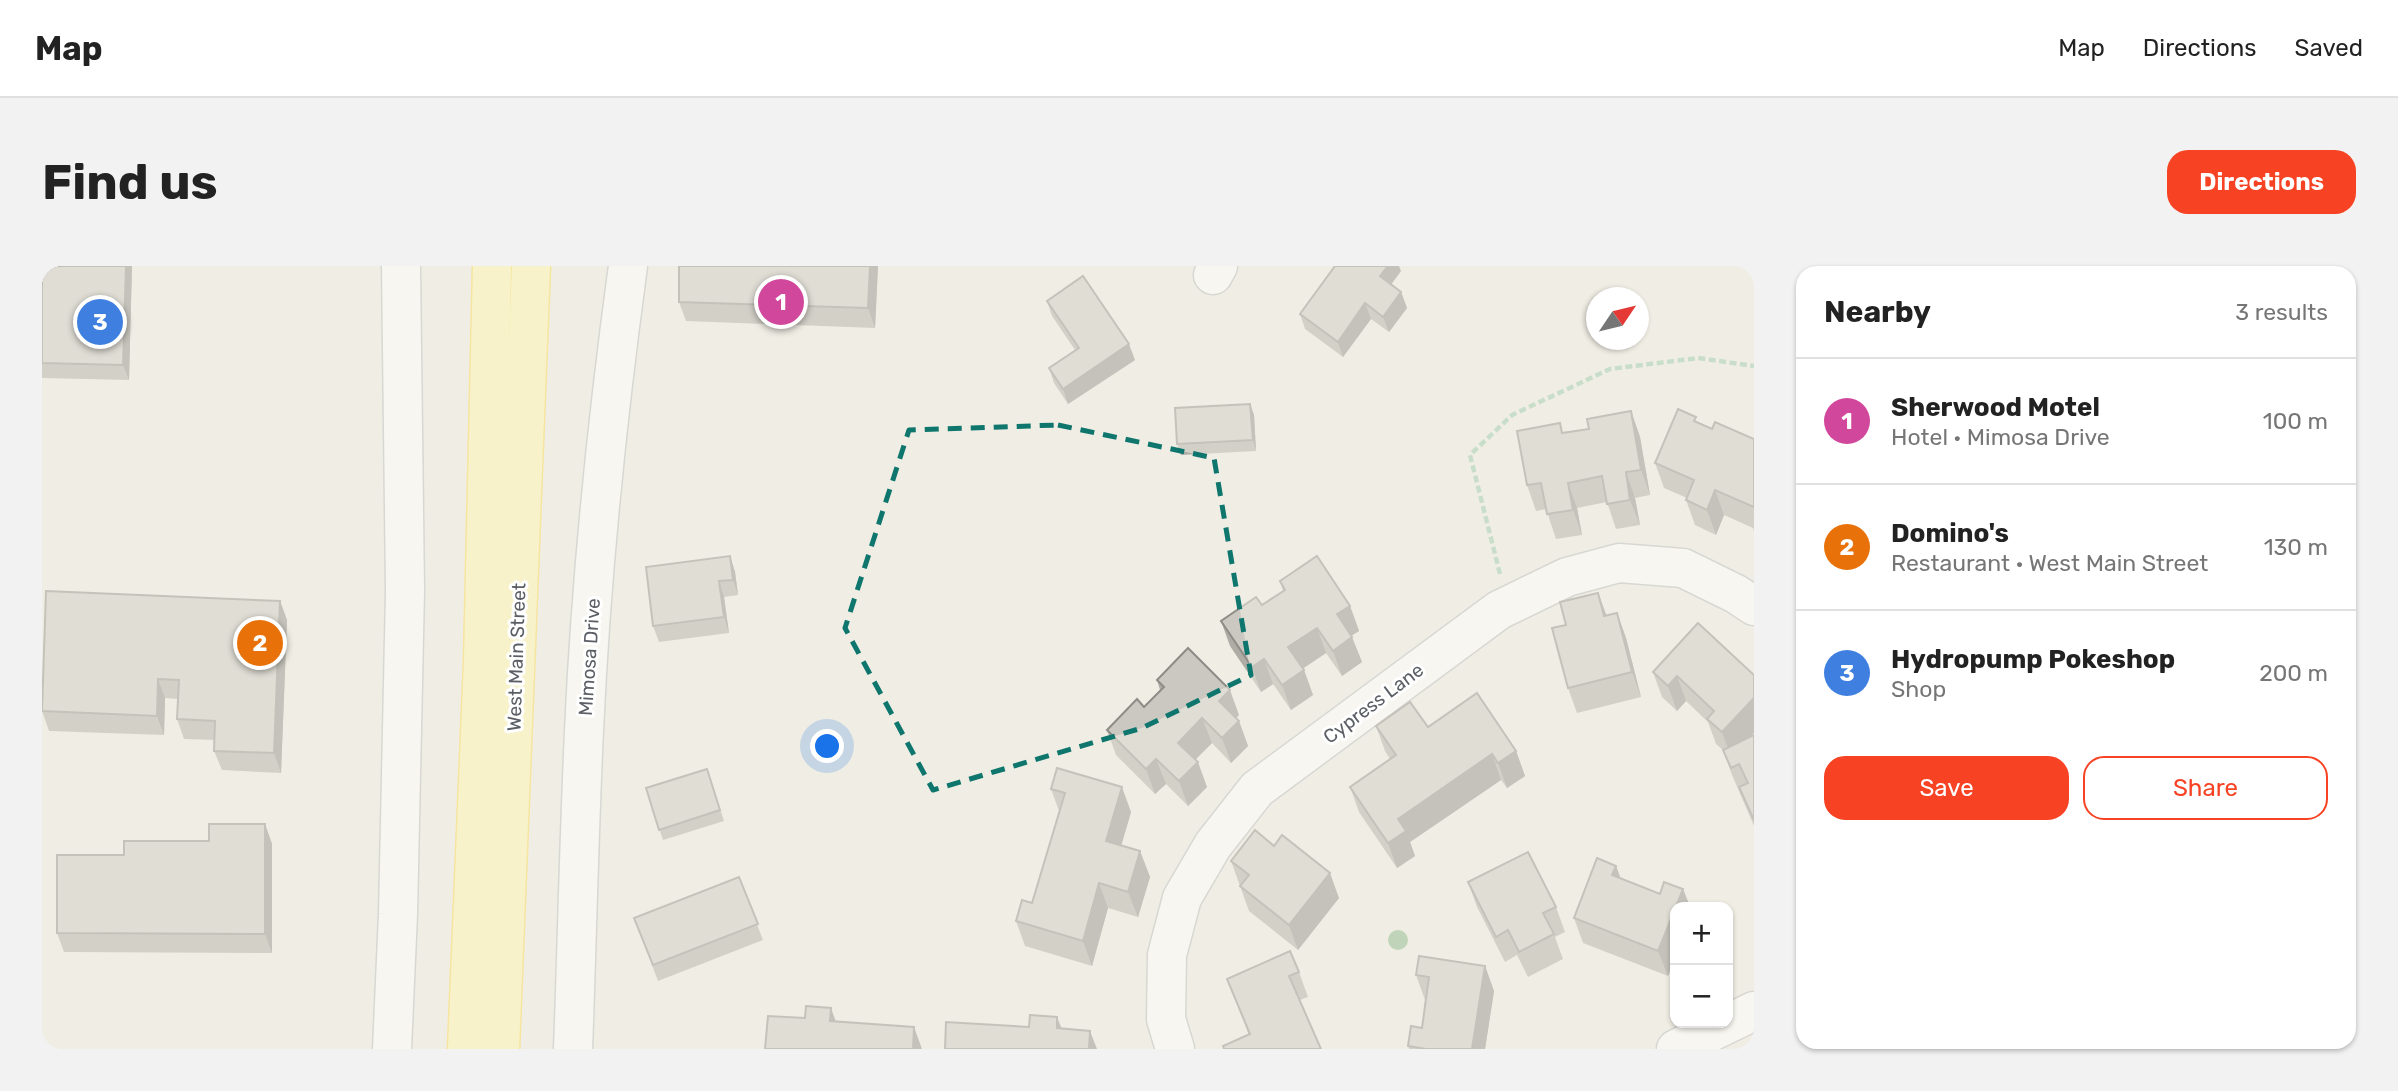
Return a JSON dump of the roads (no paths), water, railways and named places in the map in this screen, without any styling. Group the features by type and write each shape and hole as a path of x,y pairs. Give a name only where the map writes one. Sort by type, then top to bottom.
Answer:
{"main road":[{"name":"West Main Street","path":"467,1049 483,661 492,266"},
{"name":"West Main Street","path":"500,1049 531,266"}],"street":[{"path":"392,1049 398,914 405,591 401,266"},
{"name":"Mimosa Drive","path":"573,1049 584,729 597,537 628,266"},
{"name":"Cypress Lane","path":"1175,1049 1166,1019 1167,955 1182,898 1213,845 1257,789 1499,610 1567,577 1619,563 1684,568 1754,606"},
{"path":"1676,1049 1754,1011"}],"place":[{"name":"Sherwood Motel","path":"781,302"},
{"name":"Hydropump Pokeshop","path":"100,322"},
{"name":"Domino's","path":"260,643"}]}
